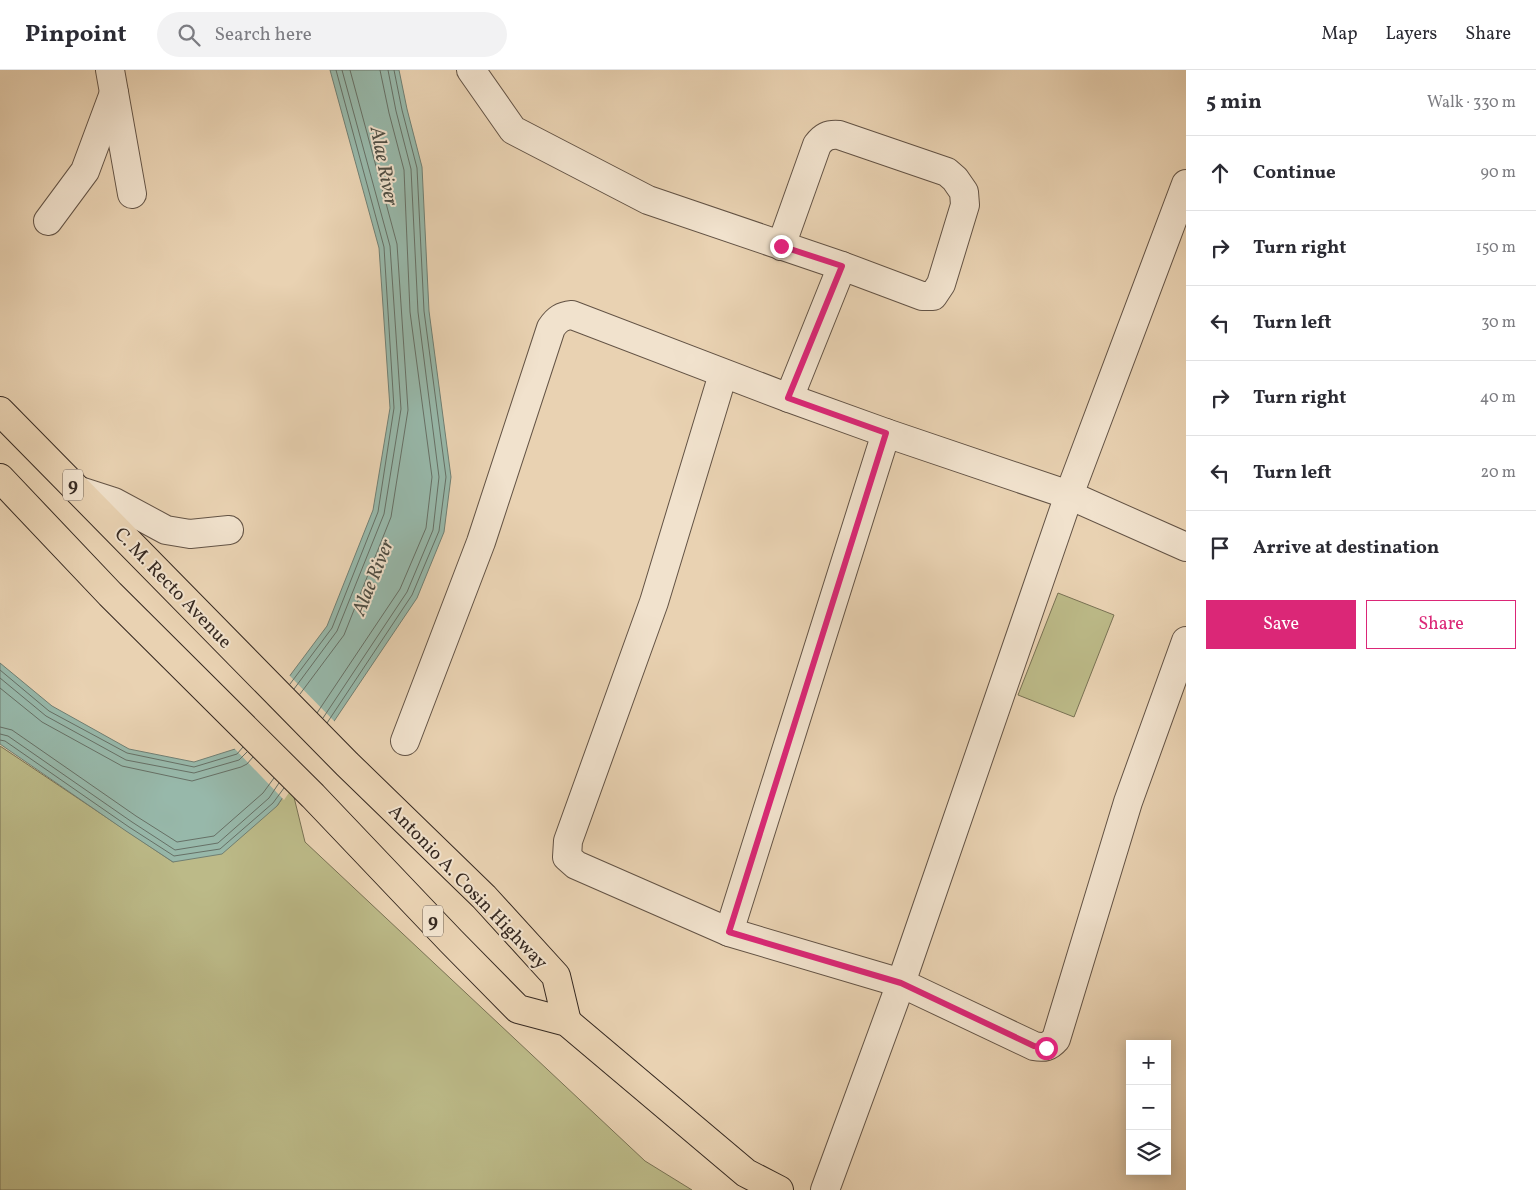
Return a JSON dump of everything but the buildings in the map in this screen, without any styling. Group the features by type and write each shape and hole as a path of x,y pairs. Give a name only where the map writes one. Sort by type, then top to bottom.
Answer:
{"highway":[{"name":"C. M. Recto Avenue","path":"0,411 347,764"},
{"name":"9","path":"0,478 110,594 313,796 518,1009 568,1022 746,1173 779,1190"},
{"name":"Antonio A. Cosin Highway","path":"347,764 484,897 556,976 568,1022"}],"street":[{"path":"471,70 514,130 648,200 781,246 842,266 922,296 933,296 941,284 965,205 964,192 955,179 947,172 839,135 830,134 822,138 817,145 781,246"},
{"path":"112,82 132,194"},
{"path":"48,221 85,171 112,82"},
{"path":"825,1190 901,983 1069,495 1186,184"},
{"path":"788,398 842,266"},
{"path":"405,741 481,542 551,328 563,316 572,316 788,398 1069,495 1186,547"},
{"path":"723,374 654,602 575,823 567,856 576,865 729,932 901,983 1034,1046 1046,1048 1056,1039 1128,802 1186,641"},
{"path":"729,932 886,433"},
{"path":"80,491 114,502 166,530 190,534 229,530"}],"shaded area":[{"path":"1058,593 1114,615 1074,717 1018,695"},
{"path":"0,746 173,862 277,806 291,785 305,842 645,1161 692,1190 0,1190"}],"water":[{"name":"Alae River","path":"330,70 399,70 422,167 429,311 451,477 444,532 417,598 277,806 222,854 173,862 0,744 0,663 52,706 129,749 194,762 235,749 327,626 373,510 390,408 379,248"}],"pier":[{"path":"288,674 336,723 284,800 233,747"}],"route":[{"path":"781,246 842,266 788,398 886,433 729,932 901,983 1034,1046 1046,1048"}]}
